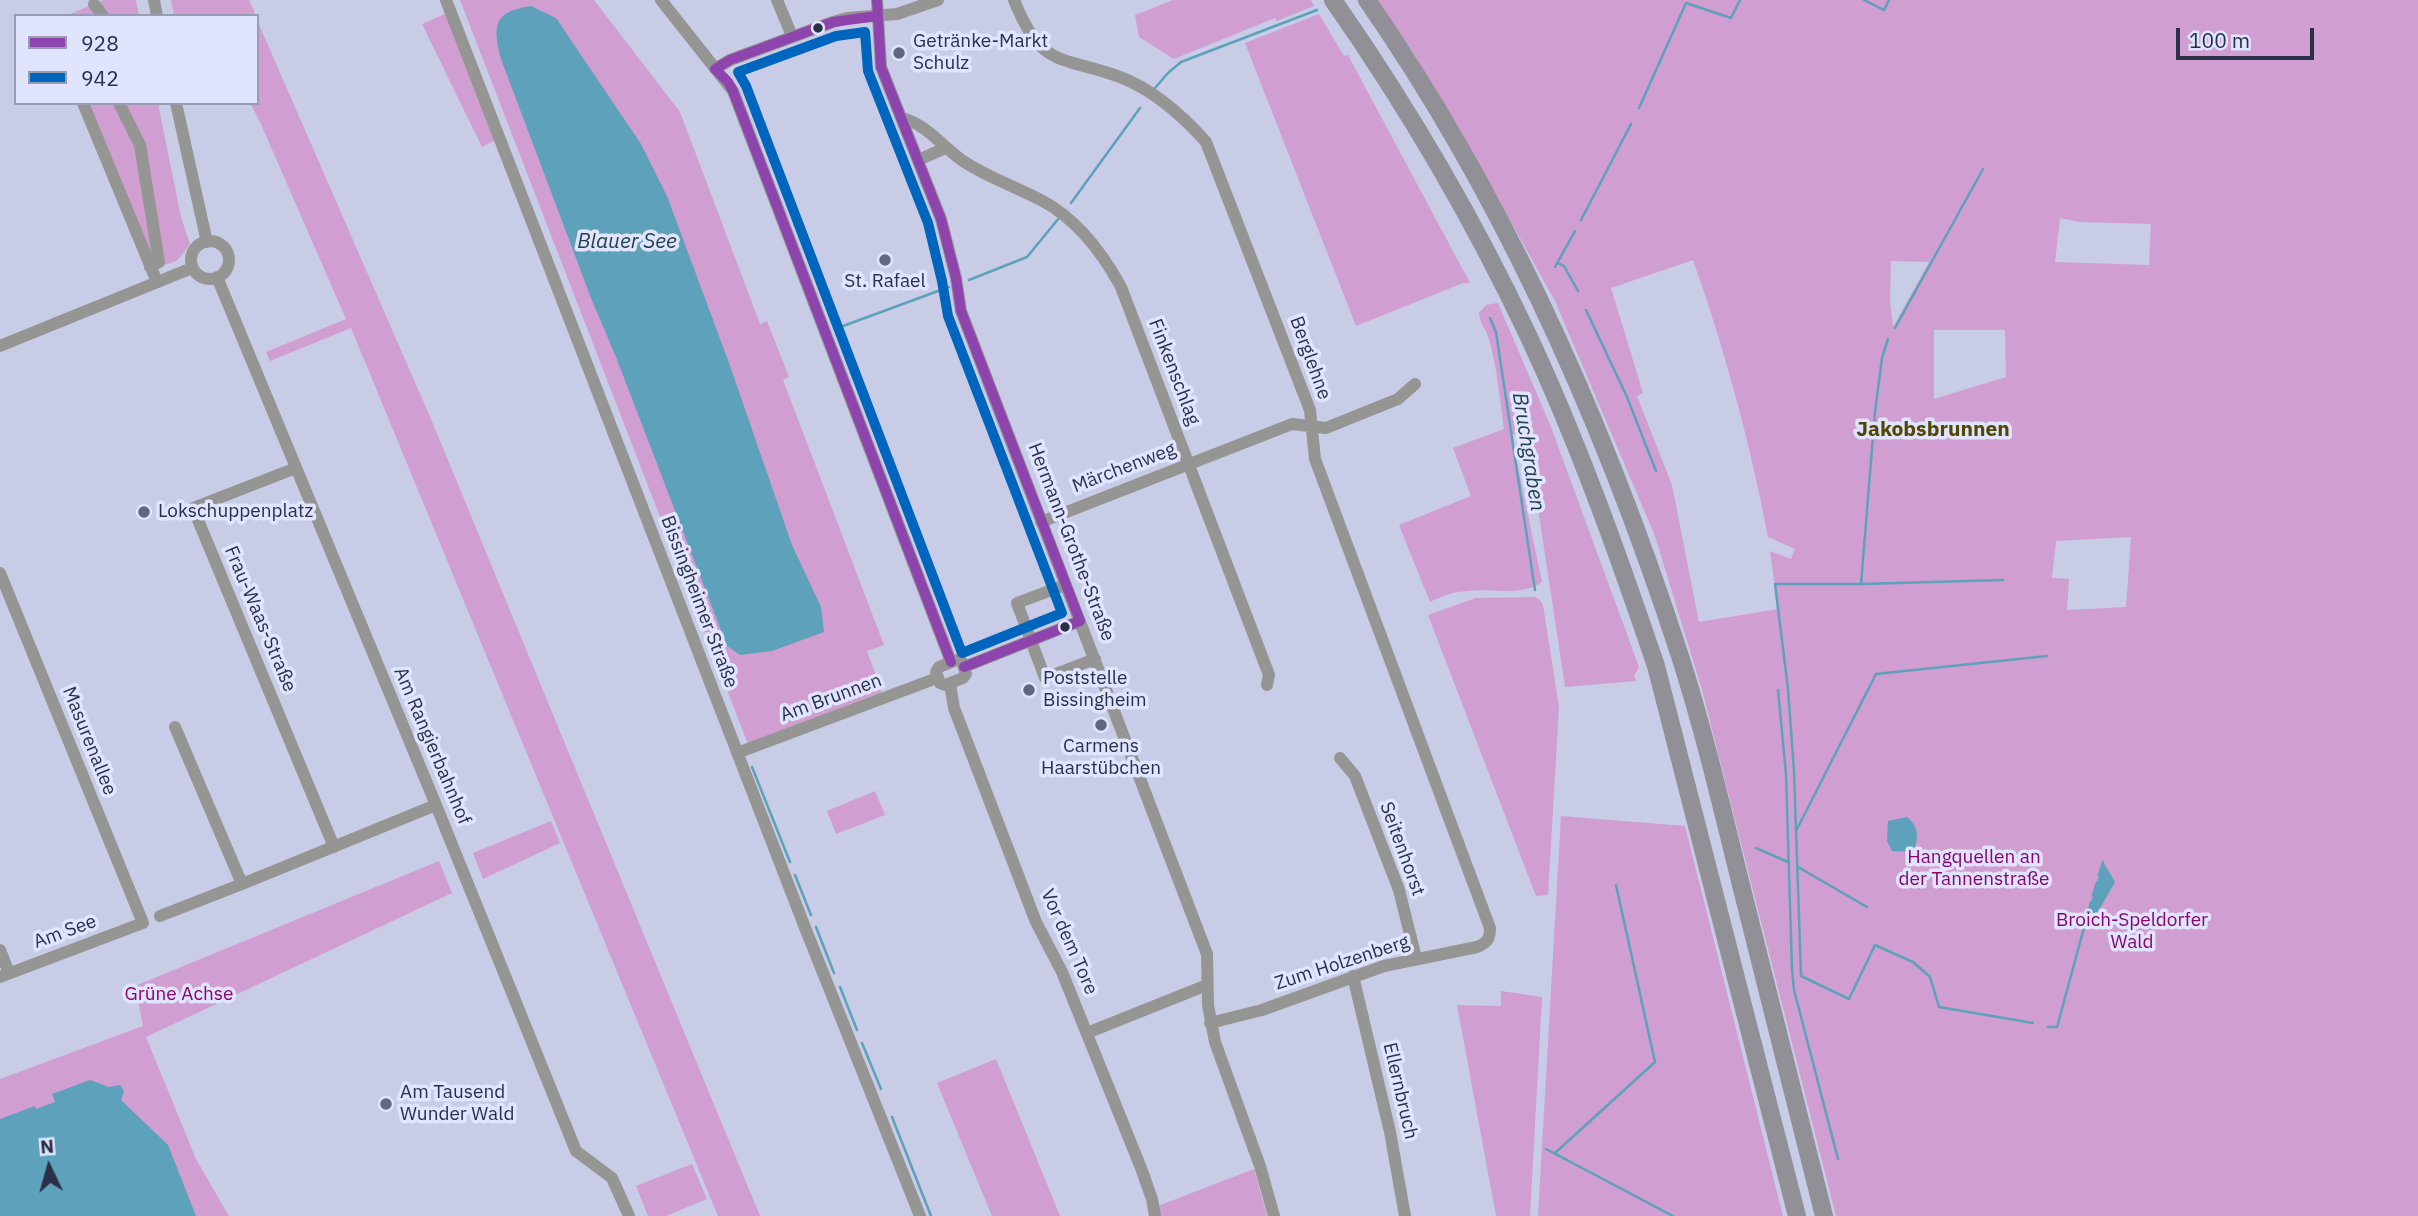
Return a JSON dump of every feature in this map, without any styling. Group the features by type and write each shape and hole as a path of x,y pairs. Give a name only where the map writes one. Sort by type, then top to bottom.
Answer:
{"highway":[{"path":"1334,0 1380,67 1478,237 1527,334 1575,443 1627,580 1656,666 1797,1216"},
{"path":"1367,0 1404,54 1505,230 1550,320 1614,471 1684,671 1712,768 1824,1216"}],"street":[{"name":"Bissingheimer Straße","path":"446,0 737,753 920,1216"},
{"path":"661,0 733,91 951,662 962,662 966,674 963,678 945,685 937,678"},
{"path":"778,0 792,36"},
{"name":"Hermann-Grothe-Straße","path":"877,0 881,67 941,219 956,278 961,311 1206,954 1210,1023 1260,1166 1274,1216"},
{"path":"715,69 730,60 792,36 847,18 897,14 938,0"},
{"name":"Berglehne","path":"1019,1 1031,38 1042,49 1063,62 1121,78 1153,94 1187,121 1206,142 1310,410 1315,459 1490,928 1486,943"},
{"path":"94,4 102,14"},
{"path":"85,105 157,282"},
{"path":"120,105 140,145 159,262 150,267"},
{"path":"176,105 207,242"},
{"name":"Finkenschlag","path":"902,118 915,121 965,162 1043,201 1062,214 1078,227 1105,257 1121,287 1190,463 1269,675 1267,685"},
{"path":"918,160 946,148"},
{"path":"207,242 216,243 227,253 227,267 217,277 203,278 192,268 194,249 207,242"},
{"path":"0,346 192,268"},
{"name":"Am Rangierbahnhof","path":"217,277 576,1151 612,1178 629,1216"},
{"name":"Märchenweg","path":"1041,522 1292,424 1326,428 1398,400 1415,384"},
{"name":"Frau-Waas-Straße","path":"296,468 193,508 334,847"},
{"name":"Masurenallee","path":"0,573 143,923"},
{"path":"1065,585 1017,603 1045,678 1095,659"},
{"path":"964,667 1080,621"},
{"name":"Am Brunnen","path":"737,753 937,678 939,667 951,662"},
{"name":"Vor dem Tore","path":"950,684 954,708 1036,922 1062,971 1141,1168 1155,1216"},
{"path":"175,727 242,884"},
{"name":"Seitenhorst","path":"1340,758 1355,776 1399,890 1416,958"},
{"path":"160,916 436,805"},
{"name":"Am See","path":"4,975 143,923"},
{"name":"Zum Holzenberg","path":"1210,1023 1262,1010 1353,976 1416,958 1486,943"},
{"path":"0,950 4,975"},
{"name":"Ellernbruch","path":"1353,976 1390,1132 1405,1216"},
{"path":"1087,1033 1207,985"}],"green space":[{"path":"104,0 136,0 139,14 70,14"},
{"path":"171,0 249,0 255,14 174,14"},
{"path":"460,0 594,0 680,112 760,324 767,321 789,377 783,380 884,645 867,651 882,692 748,744"},
{"path":"1173,0 1311,0 1314,6 1277,21 1275,18 1174,59 1139,37 1135,15"},
{"name":"Broich-Speldorfer Wald","path":"1377,0 2418,0 2418,1216 1836,1216 1702,690 1655,536 1555,301 1413,52","holes":["2060,218 2079,222 2151,224 2149,265 2055,262","1693,260 1736,397 1768,537 1795,549 1791,559 1770,551 1778,609 1699,622 1672,485 1637,396 1643,393 1611,288","1891,261 1929,262 1893,327 1890,301","1934,330 2005,330 2006,377 1934,399","2131,537 2126,607 2067,610 2069,579 2052,578 2056,541"]},
{"path":"447,13 496,140 482,147 422,24"},
{"path":"1319,14 1344,56 1348,55 1470,283 1463,283 1356,326 1245,43"},
{"path":"259,25 431,419 760,1216 718,1216 351,328 270,361 266,352 346,319 251,105 259,105"},
{"path":"87,105 158,105 181,217 190,244 175,261 154,269"},
{"path":"1498,303 1551,427 1639,667 1634,676 1636,681 1565,687 1527,435 1511,434 1542,582 1534,587 1515,591 1457,592 1430,602 1399,525 1471,496 1453,448 1504,429 1492,350 1479,313 1486,305"},
{"path":"1534,597 1543,605 1559,707 1548,895 1536,896 1428,615 1476,598"},
{"path":"875,791 885,815 836,834 827,811"},
{"path":"1561,816 1685,826 1783,1216 1538,1216"},
{"path":"551,821 560,843 483,879 473,853"},
{"name":"Grüne Achse","path":"439,861 452,893 146,1037 196,1159 229,1216 0,1216 0,1079 143,1026 135,986"},
{"path":"1501,991 1542,997 1530,1216 1496,1216 1457,1005 1501,1006"},
{"path":"996,1059 1060,1216 992,1216 937,1083"},
{"path":"692,1164 707,1199 666,1216 648,1216 636,1186"},
{"path":"1254,1169 1267,1216 1160,1216 1158,1206"}],"water":[{"name":"Blauer See","path":"531,6 556,18 641,144 667,196 792,545 821,607 824,632 772,651 740,655 727,646 501,59 497,38 498,22 509,12"},
{"path":"1907,817 1917,833 1913,852 1892,851 1887,841 1888,821"},
{"path":"2103,862 2115,882 2095,917 2088,913"},
{"path":"90,1080 109,1087 120,1085 124,1091 121,1100 168,1145 196,1216 0,1216 0,1119 55,1102 52,1094"}],"waterway":[{"path":"1639,108 1686,3 1731,18 1740,0"},
{"path":"1864,0 1884,10 1889,0"},
{"path":"1155,88 1181,62 1317,10"},
{"path":"1071,203 1140,108"},
{"path":"1581,220 1631,124"},
{"path":"1895,328 1983,169"},
{"path":"969,280 1027,257 1059,218"},
{"path":"1555,267 1575,231"},
{"path":"1558,263 1564,266 1578,291"},
{"path":"835,329 949,287"},
{"path":"1586,310 1627,397 1656,471"},
{"name":"Bruchgraben","path":"1490,318 1496,332 1535,590"},
{"path":"1861,584 1875,412 1882,358 1888,339"},
{"path":"2003,580 1775,584 1788,689 1794,771 1801,976 1849,999 1875,945 1913,962 1930,977 1939,1007 2033,1023"},
{"path":"1797,829 1876,674 2047,656"},
{"path":"1778,690 1786,774 1794,990 1838,1159"},
{"path":"752,767 790,862"},
{"path":"1756,848 1788,862"},
{"path":"2099,875 2103,862"},
{"path":"1798,867 1867,907"},
{"path":"795,875 811,915"},
{"path":"2093,895 2097,882"},
{"path":"1555,1153 1655,1062 1616,885"},
{"path":"2048,1027 2057,1027 2091,902"},
{"path":"816,927 834,973"},
{"path":"840,987 857,1030"},
{"path":"862,1043 881,1089"},
{"path":"892,1117 931,1216"},
{"path":"1546,1149 1673,1216"}],"transit line":[{"name":"928","path":"877,0 881,67 941,219 956,278 961,311 1080,621"},
{"name":"928","path":"715,69 730,60 833,22 877,16"},
{"name":"942","path":"865,32 868,71 928,223 948,316 1062,613 962,653 746,86 738,72 836,36 865,32"},
{"name":"928","path":"715,69 733,91 951,662"},
{"name":"928","path":"964,667 1080,621"}],"place":[{"name":"Getränke-Markt Schulz","path":"899,53"},
{"name":"St. Rafael","path":"885,260"},
{"name":"Lokschuppenplatz","path":"144,512"},
{"name":"Poststelle Bissingheim","path":"1029,690"},
{"name":"Carmens Haarstübchen","path":"1101,725"},
{"name":"Am Tausend Wunder Wald","path":"386,1104"}],"district":[{"name":"Jakobsbrunnen","path":"1933,430"}],"park label":[{"name":"Hangquellen an der Tannenstraße","path":"1974,869"}]}
